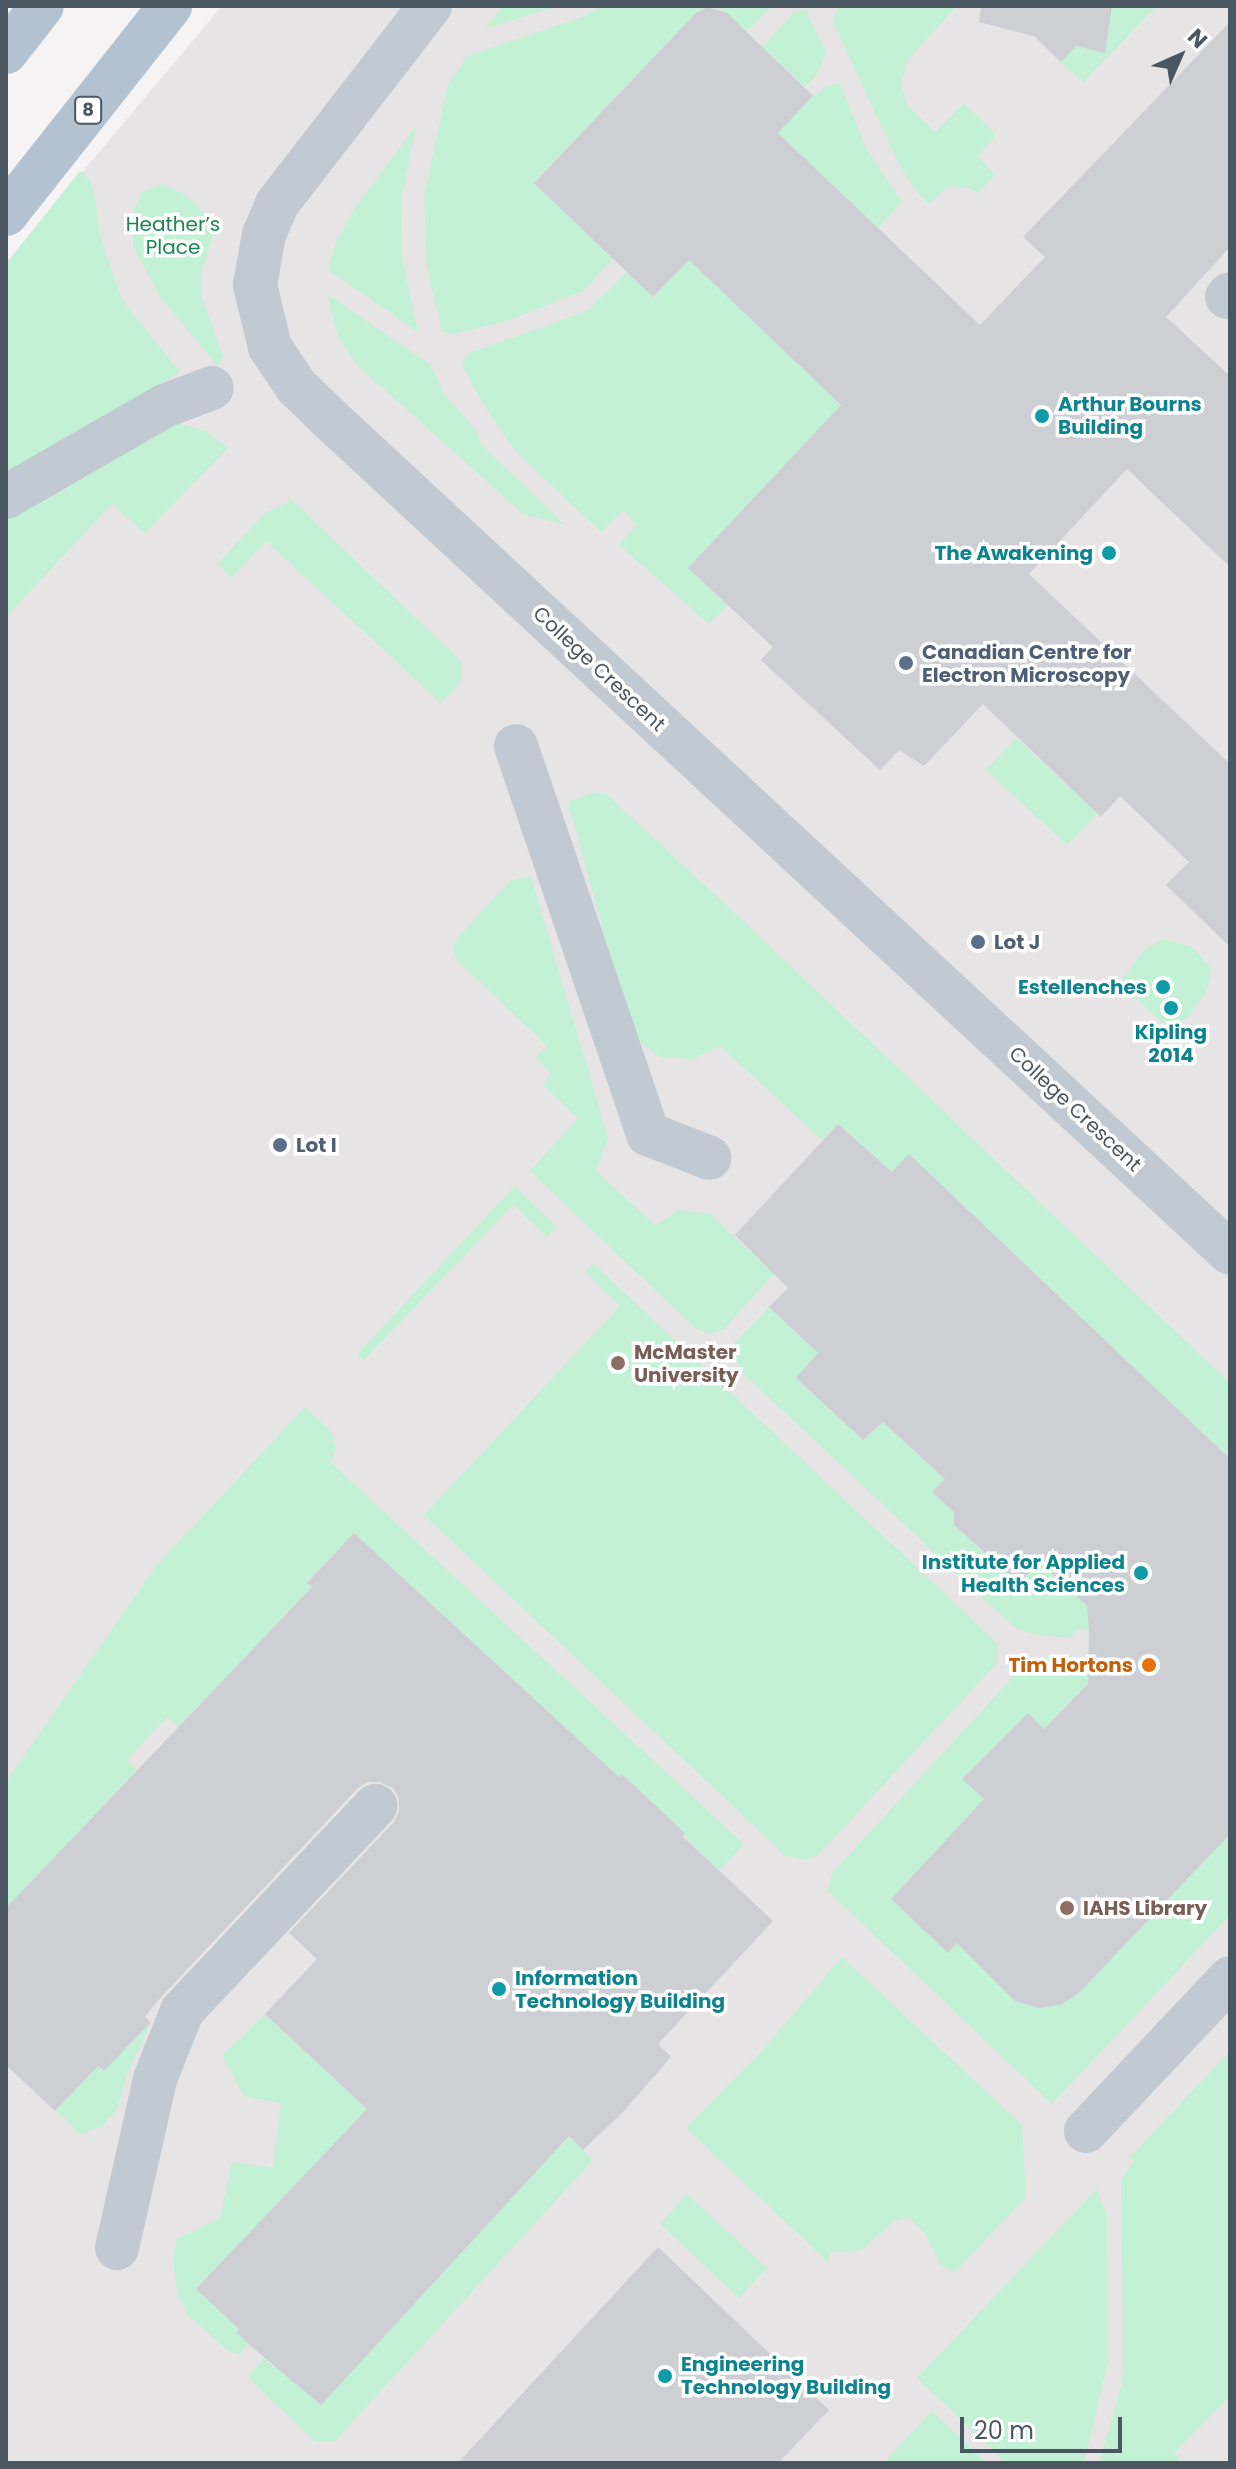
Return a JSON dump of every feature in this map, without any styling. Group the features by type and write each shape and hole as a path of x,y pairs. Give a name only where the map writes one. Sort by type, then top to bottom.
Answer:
{"main road":[{"path":"6,52 42,6"},
{"name":"8","path":"6,214 170,6"}],"lane":[{"name":"College Crescent","path":"430,6 277,204 264,234 255,285 270,347 296,386 329,418 1230,1253"},
{"path":"6,497 164,406 212,388"},
{"path":"516,746 648,1134 710,1158"},
{"path":"117,2248 155,2079 182,2011 375,1806"},
{"path":"1086,2131 1230,1978"}],"shaded area":[{"name":"McMaster University","path":"222,6 1230,6 1230,2463 6,2463 6,263"}],"green space":[{"path":"503,6 558,6 485,29"},
{"path":"602,6 772,6 746,32 722,9 708,7 696,13 534,182 613,259 583,291 506,321 453,334 442,332 427,267 424,195 448,85 467,56 583,17"},
{"path":"838,6 957,6 908,59 901,84 908,106 936,132 964,103 993,131 993,140 977,156 995,175 978,193 966,187 948,187 929,204 917,192 900,166 833,22"},
{"path":"1114,6 1157,6 1083,82 1061,62 1078,43 1084,48 1096,48 1101,19"},
{"path":"795,11 806,11 826,52 816,76 805,87 762,47"},
{"path":"840,84 867,150 902,202 878,228 778,133 813,96 829,85"},
{"path":"416,126 401,200 402,257 418,332 328,270 336,241 355,208"},
{"path":"80,171 90,180 94,192 100,236 122,300 180,372 6,477 6,264"},
{"name":"Heather’s Place","path":"161,184 185,194 216,224 202,271 202,298 223,357 217,365 161,298 133,246 133,212 142,192"},
{"path":"689,260 969,527 689,569 728,605 709,624 619,545 637,524 623,511 601,532 530,465 510,444 481,400 462,365 467,354 587,311 627,272 654,297"},
{"path":"327,294 431,365 445,396 475,428 482,445 565,525 523,514 357,365 339,339"},
{"path":"181,424 205,431 228,448 145,533 112,504 6,617 6,515 167,425"},
{"path":"292,500 462,662 460,683 441,703 266,541 231,578 218,563 265,513"},
{"path":"1016,738 1097,813 1067,845 986,770"},
{"path":"595,792 606,794 721,900 1230,1383 1230,1459 910,1155 892,1172 838,1124 822,1140 720,1046 693,1059 660,1057 632,1036 568,802"},
{"path":"531,877 608,1138 596,1171 655,1225 679,1210 710,1214 774,1274 724,1329 710,1334 695,1328 530,1171 578,1118 543,1085 551,1074 536,1058 547,1046 457,960 453,949 457,938 511,880"},
{"path":"1163,939 1192,947 1211,968 1207,990 1189,1017 1169,1029 1120,983 1144,950"},
{"path":"515,1186 557,1227 547,1237 513,1205 364,1360 357,1354"},
{"path":"594,1264 997,1643 996,1664 818,1855 807,1860 786,1856 424,1515 620,1306 585,1272"},
{"path":"769,1307 818,1353 796,1379 863,1440 883,1422 945,1479 933,1492 955,1513 957,1528 1019,1583 1040,1562 1087,1606 1089,1630 1077,1629 1070,1638 1032,1634 1012,1625 737,1368 735,1342"},
{"path":"305,1407 330,1431 336,1451 330,1462 744,1844 719,1871 622,1774 619,1777 354,1533 308,1581 321,1595 296,1604 178,1727 167,1717 127,1760 137,1770 6,1909 6,1782 156,1566"},
{"path":"1070,1655 1080,1666 1089,1667 1092,1680 1044,1729 963,1779 984,1799 891,1899 948,1952 957,1943 1061,2005 1078,1994 1230,1833 1230,1915 1052,2104 828,1891 832,1873 1025,1664 1037,1657"},
{"path":"842,1957 1022,2125 1026,2197 955,2272 941,2265 925,2233 909,2218 894,2221 862,2250 831,2252 828,2262 686,2128 763,2050"},
{"path":"265,2014 367,2109 197,2290 239,2329 248,2344 240,2354 228,2351 188,2315 178,2296 173,2262 176,2239 220,2218 232,2162 273,2168 281,2103 244,2096 222,2056"},
{"path":"151,2022 128,2072 117,2110 102,2126 80,2134 56,2110 98,2066 104,2071"},
{"path":"1230,2051 1230,2396 1174,2453 1180,2460 1177,2463 1099,2463 1124,2376 1121,2181 1133,2161 1130,2157"},
{"path":"569,2136 593,2160 334,2442 315,2441 252,2382 250,2374 264,2358 275,2368 278,2366 321,2404"},
{"path":"1097,2189 1107,2216 1108,2361 1084,2463 1006,2463 917,2378"},
{"path":"687,2194 767,2268 739,2298 660,2224"},
{"path":"932,2411 987,2463 883,2463"}],"building":[{"path":"981,6 1112,6 1105,53 1076,46 1061,62 1034,36 979,22"},
{"name":"Arthur Bourns Building","path":"708,7 727,13 813,96 778,133 980,325 1045,257 1023,237 1230,22 1230,247 1166,317 1230,376 1230,567 1127,469 1029,574 1230,764 1230,947 1166,885 1189,862 1120,796 1101,817 983,704 924,766 899,750 880,770 761,660 773,647 688,568 841,405 689,260 653,297 534,183 696,13"},
{"name":"Institute for Applied Health Sciences","path":"838,1124 892,1172 909,1154 1230,1459 1230,1834 1078,1994 1061,2005 1039,2008 1015,2001 957,1943 948,1953 891,1899 984,1799 962,1779 1028,1713 1044,1729 1088,1684 1089,1630 1087,1606 1040,1562 1019,1583 954,1525 954,1512 932,1492 945,1479 883,1422 863,1440 796,1378 818,1353 769,1307 788,1288 735,1235"},
{"name":"Information Technology Building","path":"354,1533 619,1777 622,1774 685,1833 682,1836 773,1921 658,2044 671,2057 623,2112 583,2150 569,2136 321,2405 253,2348 236,2332 239,2329 196,2289 367,2109 265,2014 317,1959 289,1933 394,1822 399,1811 399,1798 393,1788 380,1782 367,1782 357,1789 164,1994 145,2016 150,2023 104,2071 98,2066 55,2111 6,2065 6,1908 312,1587 307,1583"},
{"name":"Engineering Technology Building","path":"658,2247 829,2410 778,2463 458,2463"}],"place":[{"name":"Arthur Bourns Building","path":"1042,416"},
{"name":"The Awakening","path":"1109,553"},
{"name":"Canadian Centre for Electron Microscopy","path":"906,663"},
{"name":"Lot J","path":"978,942"},
{"name":"Estellenches","path":"1163,987"},
{"name":"Kipling 2014","path":"1171,1008"},
{"name":"Lot I","path":"280,1145"},
{"name":"McMaster University","path":"618,1363"},
{"name":"Institute for Applied Health Sciences","path":"1141,1573"},
{"name":"Tim Hortons","path":"1149,1665"},
{"name":"IAHS Library","path":"1067,1908"},
{"name":"Information Technology Building","path":"499,1989"},
{"name":"Engineering Technology Building","path":"665,2376"}]}
